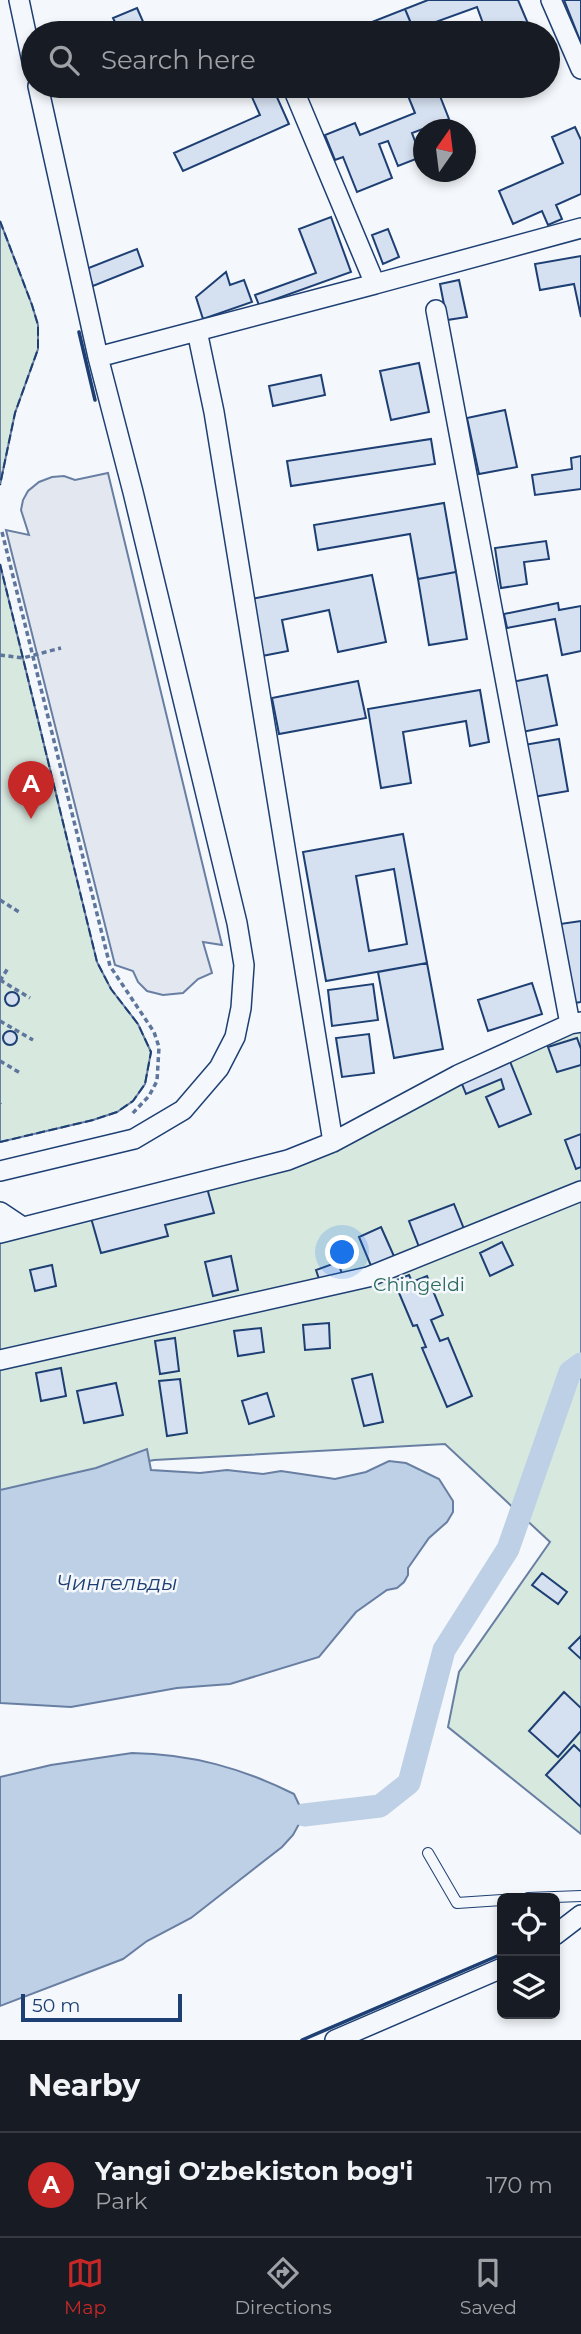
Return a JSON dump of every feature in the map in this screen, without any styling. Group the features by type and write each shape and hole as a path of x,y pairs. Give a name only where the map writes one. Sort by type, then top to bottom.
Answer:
{"street":[{"path":"19,0 23,21"},
{"path":"551,0 581,69"},
{"path":"0,1171 134,1139 183,1110 219,1068 235,1037 242,1008 244,965 237,923 98,357 41,98"},
{"path":"297,98 375,284"},
{"path":"98,357 581,228"},
{"path":"0,1233 288,1160 334,1142 458,1075 576,1023 436,310"},
{"path":"197,331 214,412 334,1142"},
{"path":"0,1360 368,1277 581,1191"},
{"path":"0,1212 21,1226"},
{"path":"560,1931 581,1916"},
{"path":"335,2040 371,2032 497,1970"}],"lane":[{"path":"428,1853 457,1903 497,1900"},
{"path":"560,1897 581,1896"}],"path":[{"path":"2,532 110,966 155,1031 159,1047 157,1081 136,1112 126,1118"},
{"path":"0,655 23,658 61,648"},
{"path":"0,900 19,912"},
{"path":"8,968 0,981 30,998"},
{"path":"0,1021 33,1040"},
{"path":"0,1061 22,1074"}],"green space":[{"path":"0,221 38,325 38,349 15,413 0,485"},
{"path":"0,564 97,962 111,989 138,1024 151,1052 145,1084 133,1101 117,1112 0,1142"},
{"name":"Chingeldi","path":"581,1028 581,1834 448,1727 459,1672 550,1542 445,1444 154,1460 0,1491 0,1236 267,1172 463,1075"}],"shaded area":[{"path":"108,473 222,945 203,942 212,973 198,979 183,993 163,995 147,991 138,982 133,971 115,965 6,530 29,535 21,510 28,491 39,482 52,477 64,476 75,480"}],"water":[{"name":"Чингельды","path":"147,1449 151,1470 200,1473 227,1470 263,1474 281,1471 335,1479 366,1472 389,1461 406,1463 439,1479 453,1501 453,1512 447,1522 429,1538 408,1568 404,1582 397,1588 387,1590 356,1612 319,1657 230,1684 177,1688 71,1707 0,1703 0,1490 96,1468"},
{"path":"132,1753 175,1756 216,1764 255,1777 294,1794 304,1815 293,1835 282,1847 191,1918 147,1941 123,1959 0,2006 0,1777 51,1765"}],"building":[{"path":"428,0 518,0 527,21 482,21 477,7 438,21 410,21 405,9"},
{"path":"564,0 581,0 581,43"},
{"path":"137,8 143,21 114,21 113,18"},
{"path":"405,9 410,21 374,21"},
{"path":"252,98 277,98 289,124 183,171 174,153 260,115"},
{"path":"409,98 441,98 449,119 413,119 413,160 398,166 388,141 379,144 392,178 357,192 343,157 335,160 325,135 355,123 360,135 415,113"},
{"path":"575,127 581,140 581,194 556,205 562,219 548,225 542,211 513,224 499,191 563,163 552,137"},
{"path":"331,217 351,272 259,305 255,295 316,273 299,229"},
{"path":"388,229 399,257 383,264 372,235"},
{"path":"137,249 143,266 93,286 86,269"},
{"path":"581,256 581,317 574,284 540,290 535,264"},
{"path":"226,272 230,285 244,280 252,302 203,319 196,297"},
{"path":"459,280 467,317 447,320 440,284"},
{"path":"419,363 429,412 391,420 380,371"},
{"path":"321,375 325,395 273,406 269,386"},
{"path":"505,410 517,467 479,474 467,418"},
{"path":"431,439 435,464 291,486 287,461"},
{"path":"581,456 581,489 535,495 532,475 572,469 571,458"},
{"path":"444,503 456,572 418,579 410,534 318,550 314,525"},
{"path":"546,541 549,559 524,562 527,584 501,588 495,548"},
{"path":"456,572 467,639 429,645 418,579"},
{"path":"372,575 386,642 338,652 329,610 282,620 288,651 262,656 251,599"},
{"path":"558,603 559,610 581,606 581,651 562,655 555,619 507,628 504,614"},
{"path":"547,675 557,725 522,732 512,682"},
{"path":"358,681 366,718 279,734 272,698"},
{"path":"480,690 489,742 470,746 466,721 403,732 411,783 381,788 368,709"},
{"path":"559,739 568,791 533,797 524,745"},
{"path":"403,834 427,963 326,981 303,852","holes":["394,869 407,944 369,951 356,876"]},
{"path":"581,921 581,1002 574,1003 560,924"},
{"path":"427,963 443,1049 394,1058 378,972"},
{"path":"532,983 542,1014 488,1031 478,1000"},
{"path":"373,984 378,1020 332,1026 328,990"},
{"path":"9,992 15,992 19,999 15,1006 9,1006 5,1002 5,996"},
{"path":"7,1031 13,1031 17,1038 13,1045 7,1045 3,1041 3,1035"},
{"path":"369,1034 374,1073 342,1077 336,1038"},
{"path":"577,1038 581,1049 581,1065 557,1072 548,1047"},
{"path":"509,1059 531,1114 499,1127 486,1097 504,1089 501,1079 466,1094 460,1079"},
{"path":"581,1134 581,1167 576,1169 565,1140"},
{"path":"207,1188 214,1213 165,1225 168,1236 101,1253 91,1218"},
{"path":"454,1204 466,1234 421,1252 409,1221"},
{"path":"381,1227 397,1263 374,1273 359,1237"},
{"path":"502,1242 513,1265 490,1276 480,1253"},
{"path":"231,1256 238,1290 213,1296 205,1262"},
{"path":"338,1262 343,1277 321,1285 316,1270"},
{"path":"52,1265 56,1286 35,1291 30,1270"},
{"path":"409,1275 412,1282 427,1276 443,1315 431,1320 440,1341 448,1338 472,1396 447,1407 422,1348 426,1347 417,1325 413,1326 394,1281"},
{"path":"329,1323 330,1348 305,1350 303,1325"},
{"path":"261,1328 264,1352 238,1356 234,1331"},
{"path":"175,1338 179,1371 160,1374 155,1341"},
{"path":"61,1368 66,1396 41,1401 36,1373"},
{"path":"372,1374 383,1422 364,1426 352,1379"},
{"path":"180,1379 187,1433 167,1436 159,1381"},
{"path":"116,1383 123,1415 84,1423 77,1391"},
{"path":"267,1393 274,1416 249,1424 242,1401"},
{"path":"542,1573 567,1592 558,1604 532,1585"},
{"path":"581,1636 581,1659 569,1648"},
{"path":"564,1692 581,1708 581,1731 558,1757 529,1731"},
{"path":"574,1745 581,1752 581,1807 546,1775"}],"waterway":[{"path":"304,1815 380,1806 409,1783 444,1650 508,1549 570,1372 581,1364"}],"fence":[{"path":"0,221 38,325 38,349 15,413 0,485"},
{"path":"0,564 97,962 111,989 138,1024 151,1052 145,1084 133,1101 117,1112 0,1142"}],"wall":[{"path":"79,332 95,400"},
{"path":"302,2040 497,1956"}],"place":[{"name":"Yangi O'zbekiston bog'i","path":"31,819"}]}
